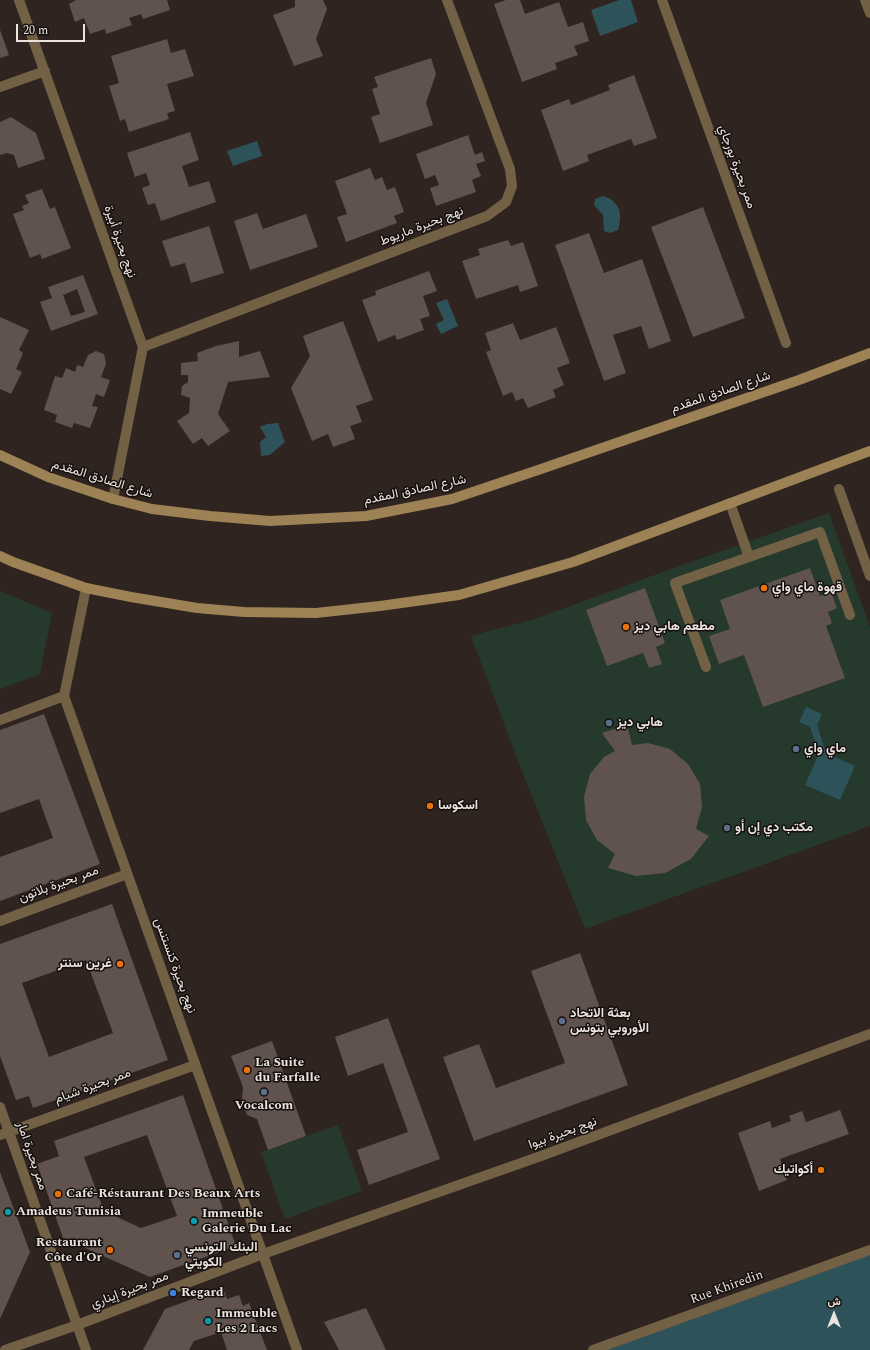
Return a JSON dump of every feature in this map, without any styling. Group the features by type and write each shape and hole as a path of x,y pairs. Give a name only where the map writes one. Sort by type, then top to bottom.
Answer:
{"main road":[{"name":"شارع الصادق المقدم","path":"0,455 48,477 113,499 152,510 262,520 366,516 452,499 541,470 785,385 870,353"},
{"path":"0,556 86,588 197,608 244,612 316,613 443,598 459,596 573,562 870,451"}],"street":[{"name":"نهج بحيرة أبيرة","path":"19,0 143,347"},
{"name":"نهج بحيرة ماريوط","path":"143,347 487,216 506,202 512,186 510,169 447,0"},
{"name":"ممر بحيرة بورجاي","path":"662,0 786,344"},
{"path":"865,0 870,13"},
{"path":"0,87 45,71"},
{"path":"113,499 143,347"},
{"path":"839,489 870,576"},
{"path":"730,503 749,557"},
{"path":"706,668 676,583 820,532 850,614"},
{"path":"0,720 64,696 86,588"},
{"name":"نهج بحيرة كنستنس","path":"64,696 297,1350"},
{"name":"ممر بحيرة بلاتون","path":"0,921 127,874"},
{"name":"نهج بحيرة بيوا","path":"263,1254 541,1156 870,1034"},
{"name":"ممر بحيرة شيام","path":"5,1133 195,1064"},
{"name":"ممر بحيرة امار","path":"0,1107 5,1133 86,1350"},
{"name":"Rue Khiredin","path":"593,1350 870,1250"},
{"name":"ممر بحيرة إيناري","path":"5,1350 263,1254"}],"green space":[{"path":"829,513 870,627 870,826 585,929 523,774 471,636 535,619"},
{"path":"0,591 52,613 40,674 0,689"},
{"path":"338,1125 362,1191 285,1219 261,1152"}],"water":[{"path":"619,0 631,0 638,22 600,36 591,10"},
{"path":"257,141 262,156 233,166 227,151"},
{"path":"603,196 609,198 617,205 620,214 618,230 610,233 604,231 603,215 594,205 595,199"},
{"path":"447,299 458,326 441,334 436,324 444,320 436,303"},
{"path":"278,423 285,442 270,455 261,456 260,442 266,437 260,427 267,424"},
{"path":"806,707 822,714 817,725 826,753 855,766 840,800 805,785 819,753 810,727 799,722"},
{"path":"870,1255 870,1350 607,1350"}],"building":[{"path":"76,0 167,0 170,10 143,19 141,14 129,18 132,25 106,34 105,29 90,34 84,18 75,22 69,4"},
{"path":"295,0 323,0 327,9 316,39 323,56 294,66 273,15 295,7"},
{"path":"506,0 520,0 525,14 559,2 568,27 583,22 589,41 574,46 578,55 555,63 557,69 522,82 494,4"},
{"path":"0,30 9,55 0,58"},
{"path":"167,39 171,53 185,49 194,76 167,84 175,111 167,113 169,119 129,132 125,119 120,121 109,86 119,83 111,56"},
{"path":"431,58 436,74 426,103 433,125 380,143 371,117 380,114 372,89 378,87 374,77"},
{"path":"634,75 657,138 634,146 631,139 587,155 589,161 563,171 541,110 569,99 571,105 610,90 608,85"},
{"path":"11,117 36,133 45,159 18,168 14,155 7,153 0,155 0,122"},
{"path":"190,132 199,160 182,166 189,187 209,181 216,202 161,221 155,203 148,205 142,188 150,185 146,173 135,177 127,153"},
{"path":"468,135 475,155 482,152 485,161 476,164 481,176 472,180 476,192 436,206 430,188 439,185 435,175 425,179 416,154"},
{"path":"370,168 375,180 382,177 387,190 395,187 404,212 394,216 397,223 346,242 337,217 347,214 335,181"},
{"path":"42,189 50,209 55,207 71,248 42,259 40,254 30,258 13,214 24,210 22,206 29,203 25,195"},
{"path":"703,207 745,318 693,337 651,227"},
{"path":"257,213 263,229 306,214 318,247 250,270 234,221"},
{"path":"209,226 224,273 191,283 185,263 171,267 162,241"},
{"path":"589,233 604,273 642,259 671,341 649,349 641,326 613,335 626,373 604,381 555,245"},
{"path":"508,240 511,246 523,242 538,286 520,292 518,285 476,299 462,261 480,255 478,249"},
{"path":"429,271 437,291 423,296 430,316 420,319 424,330 397,340 395,335 378,342 362,300 376,295 375,291"},
{"path":"83,275 98,314 51,331 40,302 52,298 48,287","holes":["77,289 85,312 71,316 63,295"]},
{"path":"0,317 29,330 19,350 23,353 16,369 22,372 11,394 0,389"},
{"path":"343,321 373,400 356,406 362,422 350,426 355,439 333,447 328,434 312,441 291,388 310,356 303,336"},
{"path":"513,323 520,340 556,327 570,363 557,368 564,385 553,390 556,397 528,408 523,398 516,401 512,392 503,396 486,352 491,350 485,333"},
{"path":"239,341 239,357 260,351 270,377 228,382 218,414 230,431 208,446 202,438 193,444 177,421 189,413 190,398 181,395 182,386 188,382 188,375 181,375 181,363 198,361 197,353 216,346"},
{"path":"96,351 104,354 106,364 101,377 110,380 104,397 96,394 92,406 98,407 90,428 74,423 72,428 55,422 57,415 44,410 55,376 62,378 66,368 75,372 77,365 83,367 88,355"},
{"path":"810,568 820,596 831,592 837,608 828,612 832,623 826,626 845,678 763,707 744,655 719,664 709,636 730,629 720,600"},
{"name":"مطعم هابي ديز","path":"645,588 665,643 656,647 662,664 649,668 643,653 607,666 586,610"},
{"path":"44,714 100,864 0,901 0,857 53,838 39,799 0,813 0,730"},
{"path":"627,725 632,745 648,743 670,749 688,764 700,784 702,807 696,829 709,836 691,859 665,873 636,876 608,868 615,854 597,840 586,820 584,797 590,774 604,757 615,751 602,733"},
{"path":"112,904 168,1060 33,1108 29,1096 16,1100 0,1056 0,944","holes":["86,960 113,1033 49,1057 22,983"]},
{"path":"580,953 628,1085 474,1141 443,1057 479,1044 496,1088 565,1063 531,971"},
{"path":"388,1018 440,1159 369,1185 357,1150 408,1132 383,1063 348,1076 335,1037"},
{"path":"272,1041 306,1136 268,1150 257,1119 247,1115 242,1101 243,1087 231,1056"},
{"path":"183,1095 236,1246 150,1277 63,1238 37,1164 59,1156 54,1141","holes":["147,1135 177,1216 141,1228 104,1211 84,1157"]},
{"path":"840,1110 849,1134 780,1159 787,1180 759,1191 738,1133 770,1121 772,1128 791,1121 789,1116 802,1111 806,1122"},
{"name":"Amadeus Tunisia","path":"0,1172 30,1252 0,1319"},
{"name":"Immeuble Les 2 Lacs","path":"223,1288 227,1299 239,1295 243,1306 249,1303 267,1350 227,1350 221,1332 194,1341 189,1350 143,1350 165,1309"},
{"path":"366,1308 386,1350 339,1350 324,1322"}],"place":[{"name":"قهوة ماي واي","path":"764,588"},
{"name":"مطعم هابي ديز","path":"626,627"},
{"name":"هابي ديز","path":"609,723"},
{"name":"ماي واي","path":"796,749"},
{"name":"اسكوسا","path":"430,806"},
{"name":"مكتب دي إن أو","path":"727,828"},
{"name":"غرين سنتر","path":"120,964"},
{"name":"بعثة الاتحاد الأوروبي بتونس","path":"562,1021"},
{"name":"La Suite du Farfalle","path":"247,1070"},
{"name":"Vocalcom","path":"264,1092"},
{"name":"أكواتيك","path":"821,1170"},
{"name":"Café-Réstaurant Des Beaux Arts","path":"58,1194"},
{"name":"Amadeus Tunisia","path":"8,1212"},
{"name":"Immeuble Galerie Du Lac","path":"194,1221"},
{"name":"Restaurant Côte d'Or","path":"110,1250"},
{"name":"البنك التونسي الكويتي","path":"177,1255"},
{"name":"Regard","path":"173,1293"},
{"name":"Immeuble Les 2 Lacs","path":"208,1321"}]}
